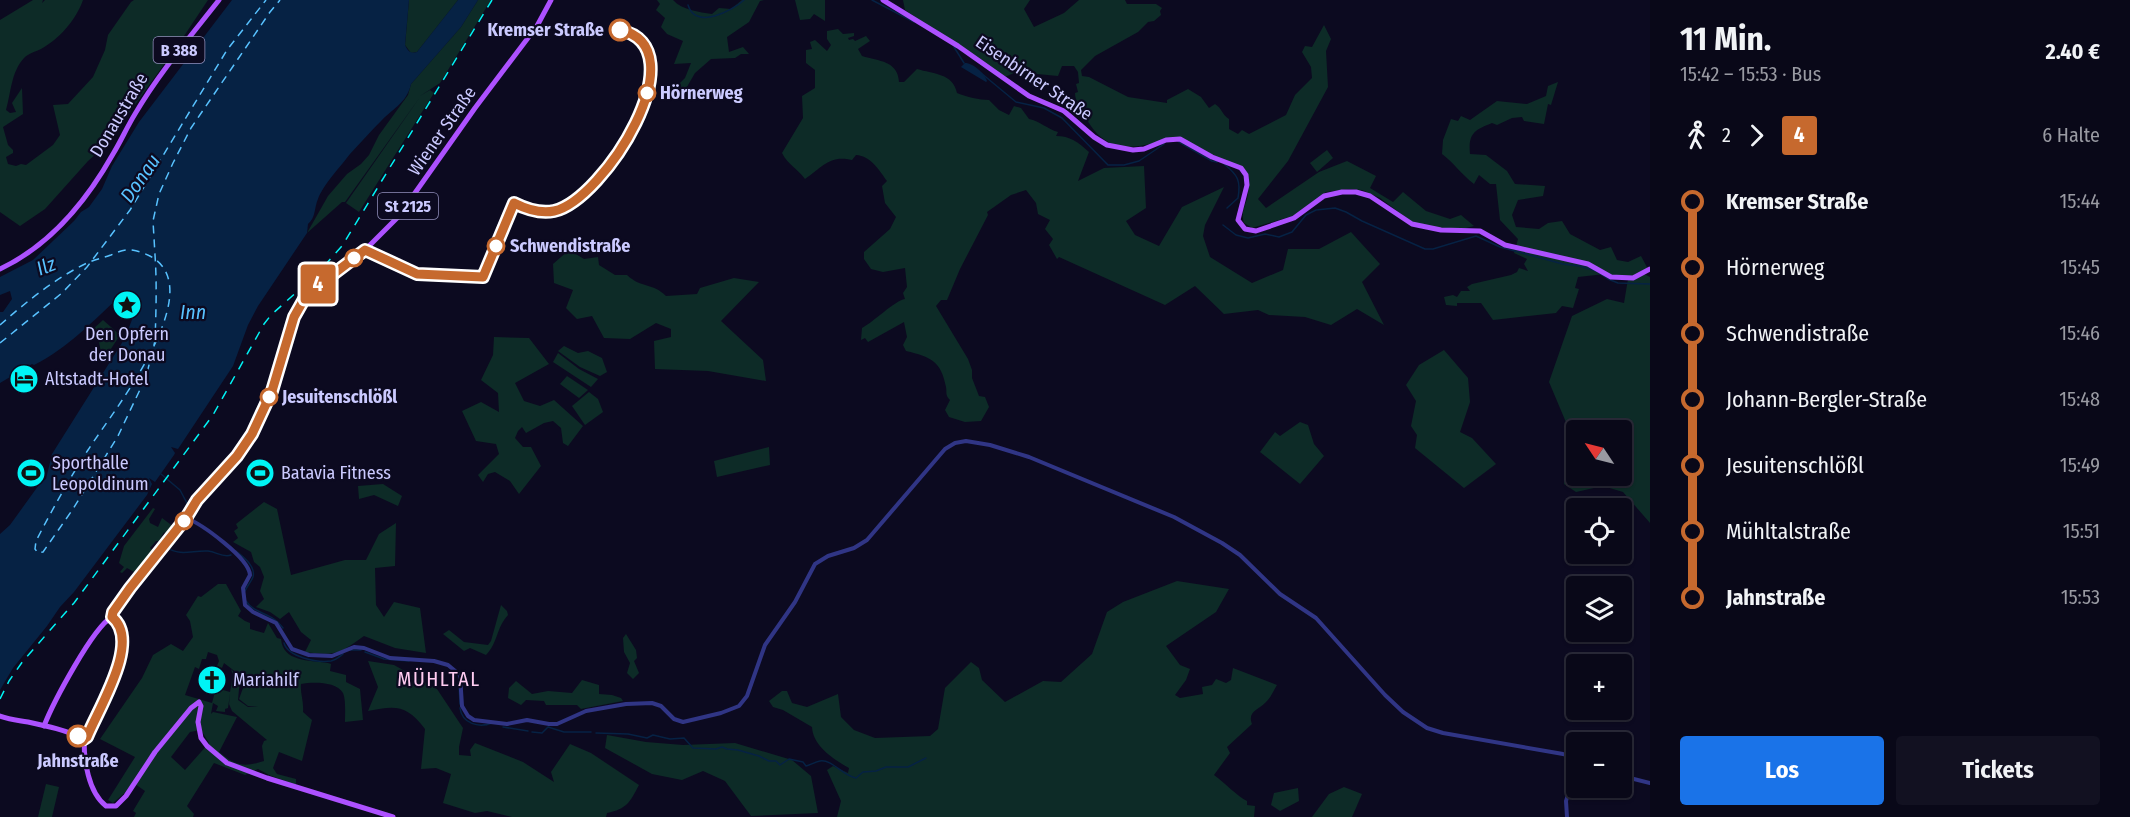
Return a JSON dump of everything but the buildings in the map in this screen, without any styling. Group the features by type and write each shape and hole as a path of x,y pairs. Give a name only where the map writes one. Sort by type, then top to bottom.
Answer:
{"main road":[{"name":"Donaustraße","path":"0,269 29,252 69,218 91,191 135,114 171,60 219,0"},
{"name":"Wiener Straße","path":"186,518 197,500 237,456 256,426 272,391 294,317 307,294 365,250 399,218 475,108 537,26 551,0"},
{"name":"Eisenbirner Straße","path":"882,0 958,46 1029,96 1064,111 1107,145 1133,150 1166,140 1180,139 1212,157 1241,168 1246,175 1247,185 1238,219 1242,227 1248,231 1264,229 1294,218 1324,196 1356,192 1370,196 1412,224 1441,230 1480,231 1505,245 1588,264 1616,278 1633,278 1650,269"},
{"name":"St 2125","path":"44,726 60,689 102,627 115,619 113,612 186,518"},
{"path":"115,619 122,632 124,645 116,672 87,737 84,739 86,762 99,800 109,807 116,806 126,796 155,752 198,702 201,706 198,730 207,747 236,768 393,817"},
{"path":"0,716 15,722 72,732 84,739"}],"street":[{"path":"186,518 202,525 246,564 250,575 243,588 245,606 276,623 287,644 299,652 309,655 333,656 354,647 364,648 390,658 444,663 460,675 462,706 465,711 474,720 484,722 507,724 527,720 557,724 586,711 634,703 657,704 678,721 683,722 740,706 747,696 765,645 795,602 815,564 828,556 854,548 867,540 945,449 955,443 966,441 1011,451 1049,465 1174,517 1222,543 1240,555 1280,594 1316,618 1385,695 1413,720 1434,731 1566,755"},
{"path":"1632,778 1650,783"},
{"path":"1567,798 1567,817"}],"green space":[{"path":"33,0 43,0 42,3 45,0 83,0 76,15 60,34 48,45 26,56 16,70 6,110 10,113 16,112 12,103 22,88 23,114 3,127 8,145 13,150 13,153 6,157 8,164 16,166 26,165 53,145 60,135 53,105 68,104 93,77 105,50 108,35 131,2 134,0 208,0 107,144 88,161 45,209 20,226 0,212 0,20"},
{"path":"409,0 458,0 417,52 411,53 405,45"},
{"path":"478,0 491,0 440,83 420,96 430,90 434,93 359,212 346,203 420,97 345,202 342,202 307,233 328,196 347,174 369,155 379,135 408,95 411,84 461,27"},
{"path":"657,0 673,0 686,8 712,14 719,8 731,9 742,0 764,0 760,1 749,22 727,37 729,52 743,47 749,54 741,54 735,58 711,59 695,73 684,92 669,94 685,78 691,63 674,64 683,41 667,34 661,27 665,18 656,10 660,4"},
{"path":"795,0 825,0 825,21 814,14 810,19 800,20"},
{"path":"903,0 1030,0 1024,9 1034,27 1064,13 1079,0 1125,0 1127,4 1156,4 1162,8 1161,15 1154,21 1148,22 1138,32 1095,56 1081,70 1082,76 1089,77 1128,97 1167,103 1167,100 1188,89 1201,97 1209,108 1215,104 1229,119 1229,129 1238,134 1242,130 1249,134 1286,115 1295,95 1312,78 1311,67 1302,52 1305,46 1312,47 1324,25 1331,39 1326,51 1328,87 1288,161 1258,199 1266,208 1319,172 1347,161 1376,176 1370,188 1393,202 1403,192 1426,211 1450,219 1461,215 1474,226 1445,229 1412,222 1380,198 1362,190 1349,189 1326,192 1296,215 1252,228 1244,223 1243,216 1248,192 1247,173 1180,137 1128,147 1105,140 1095,131 1077,103 1075,93 1078,92 1076,84 1079,83 1078,72 1074,66 1062,66 1058,76 1016,72 1005,77 905,10"},
{"path":"838,29 843,34 854,33 854,36 848,38 849,40 855,41 866,36 870,41 858,49 862,56 891,66 898,75 899,82 904,82 917,69 942,75 955,86 957,93 989,100 999,110 1009,115 1014,106 1021,108 1029,119 1058,132 1056,136 1070,138 1089,152 1078,181 1104,168 1144,166 1146,208 1126,221 1135,235 1159,246 1182,207 1224,187 1205,225 1203,236 1210,257 1252,283 1283,270 1288,249 1319,249 1351,232 1380,264 1362,282 1384,325 1357,309 1331,325 1305,317 1269,315 1258,310 1224,314 1195,286 1165,305 1059,257 1057,259 1049,245 1053,239 1045,229 1050,220 1038,214 1036,203 1026,190 1011,195 987,212 988,215 947,300 941,300 936,306 968,359 979,396 985,397 989,407 981,421 965,422 949,417 945,410 950,400 941,371 928,358 906,351 903,345 907,337 904,322 868,342 865,338 861,340 862,328 895,303 905,299 903,293 907,287 905,268 883,272 871,269 864,259 864,252 890,229 896,217 885,203 882,186 887,181 870,161 856,155 852,160 832,161 805,179 782,153 803,118 802,96 815,88 815,70 806,63 806,50 812,49 810,42 815,40 827,51 831,45 827,39 827,31"},
{"path":"1558,82 1551,105 1548,104 1544,124 1524,121 1522,117 1512,118 1497,125 1492,123 1481,128 1471,137 1470,154 1486,155 1507,171 1515,184 1545,186 1543,196 1518,200 1512,215 1516,227 1539,229 1548,223 1562,221 1570,234 1600,250 1611,247 1617,260 1628,262 1641,256 1649,271 1644,274 1650,277 1650,523 1632,502 1632,498 1628,498 1623,492 1603,486 1632,486 1632,420 1566,420 1566,422 1549,382 1572,316 1607,299 1624,303 1628,279 1605,274 1578,277 1575,288 1579,289 1573,308 1562,306 1556,313 1493,320 1481,303 1446,305 1444,297 1453,295 1457,297 1461,291 1470,291 1467,287 1472,284 1511,275 1519,268 1528,271 1524,264 1527,259 1514,253 1518,239 1500,220 1496,184 1490,184 1479,175 1474,184 1442,154 1443,140 1451,119 1458,121 1461,116 1470,120 1497,101 1527,104 1546,96 1548,86"},
{"path":"1327,150 1333,158 1317,172 1310,163"},
{"path":"569,250 584,259 598,257 599,265 615,275 627,275 666,296 697,294 700,288 734,278 759,282 721,321 763,360 766,381 708,371 655,369 654,341 671,337 671,329 656,323 630,339 604,338 592,316 577,319 566,308 573,290 554,283 553,264"},
{"path":"103,320 120,335 103,361 98,338 91,331"},
{"path":"494,337 529,338 549,364 515,383 524,401 540,406 554,400 583,426 568,446 563,443 561,428 553,421 544,423 526,433 522,427 518,431 515,438 523,447 531,447 541,466 519,494 510,481 495,472 488,474 483,482 478,475 499,454 496,444 476,441 462,411 481,402 499,412 498,393 481,380 493,355"},
{"path":"564,346 578,353 588,351 602,358 607,372 600,376 580,367 558,351"},
{"path":"1444,350 1468,378 1470,402 1460,432 1472,438 1496,464 1464,488 1415,448 1417,435 1411,426 1416,401 1406,385 1419,365"},
{"path":"558,353 579,369 598,379 591,387 553,362"},
{"path":"567,376 588,390 579,398 560,384"},
{"path":"589,392 598,399 603,412 585,425 572,406"},
{"path":"1300,422 1308,425 1314,444 1324,456 1300,484 1260,452 1275,432 1280,436"},
{"path":"769,447 770,465 717,477 714,461"},
{"path":"1566,456 1566,485 1564,484"},
{"path":"383,484 402,496 398,506 374,495 359,499 358,486"},
{"path":"1567,486 1603,486 1576,492"},
{"path":"264,502 277,509 291,575 345,560 366,560 379,534 396,523 395,566 375,568 376,605 384,617 394,602 420,608 426,653 395,648 364,636 349,647 337,652 324,654 305,652 311,640 301,632 289,612 280,619 256,607 264,599 260,591 264,577 260,567 254,562 251,552 233,542 238,538 234,531 238,528 236,524"},
{"path":"153,508 155,509 149,519 150,523 158,527 162,518 174,527 168,536 164,532 159,541 156,541 150,548 156,552 134,579 131,578 134,572 127,568 122,573 120,572 124,567 119,563 124,546"},
{"path":"1177,581 1229,589 1216,612 1166,646 1180,665 1190,669 1186,680 1175,695 1180,698 1203,694 1202,687 1212,685 1216,679 1226,683 1231,680 1233,668 1277,685 1268,700 1252,713 1252,724 1227,747 1230,753 1214,775 1247,801 1247,805 1255,806 1254,817 837,817 841,801 827,770 833,766 848,773 849,768 820,746 812,727 783,710 773,707 769,701 782,691 787,691 792,703 807,707 838,694 841,717 854,730 875,738 930,736 938,729 945,688 971,662 979,668 982,680 1005,702 1043,681 1061,682 1092,654 1107,612 1123,602"},
{"path":"218,584 226,584 241,611 238,616 250,623 250,629 264,633 268,623 277,638 281,639 283,647 292,656 331,664 330,671 346,675 346,682 360,689 363,720 345,722 344,696 335,686 317,683 301,684 303,712 312,720 302,761 279,752 273,768 277,774 296,779 296,785 258,769 245,775 214,763 187,806 194,814 193,817 134,817 136,813 133,811 145,791 135,784 113,803 108,800 135,757 100,739 142,678 153,655 171,644 183,651 193,637 190,621 186,615 198,596 201,597","holes":["208,652 217,655 219,661 217,666 222,668 224,663 241,676 243,688 239,699 248,706 258,707 248,707 238,700 240,679 231,669 233,675 230,692 216,688 212,703 185,695 195,667 199,669 202,659 206,659","230,694 229,704 232,711 267,740 262,746 264,761 245,765 230,760 219,752 237,717 213,712 211,714 213,703 218,706 216,711 225,712 228,708","201,730 209,743 185,770 171,757 190,732"]},
{"path":"501,605 508,615 486,655 470,648 464,651 443,634 449,630 464,642 488,645"},
{"path":"626,634 636,650 637,658 634,661 639,673 633,679 627,673 630,663 624,652 623,638"},
{"path":"368,661 394,665 437,689 463,728 459,755 471,756 470,750 475,743 523,762 554,782 551,772 570,744 591,753 639,785 627,804 607,813 606,817 512,817 487,811 475,813 443,803 451,774 436,768 421,769 425,729 419,721 400,709 386,708 368,711 378,687"},
{"path":"582,680 599,685 599,694 612,695 623,701 581,709 577,705 546,705 544,701 526,700 521,705 508,698 509,688 516,681 532,694 548,691 572,693"},
{"path":"607,735 646,742 683,745 735,743 792,760 811,776 818,813 751,816 725,781 703,771 682,780 652,774 605,748"},
{"path":"46,784 59,787 52,817 38,817"},
{"path":"1344,787 1362,794 1352,817 1312,817 1329,794"},
{"path":"1298,788 1299,801 1280,811 1271,805 1274,793"}],"water":[{"path":"232,0 409,0 405,45 413,53 417,52 458,0 478,0 461,27 411,84 400,104 350,154 328,182 320,194 314,215 308,224 307,233 258,306 248,325 233,366 178,449 171,447 175,453 155,482 149,478 152,484 147,495 13,668 0,690 0,534 10,525 41,482 46,479 52,454 125,338 137,300 132,293 120,296 80,334 58,351 0,383 0,312 3,312 12,299 10,291 0,295 0,277 33,260 81,212 89,207 102,189 112,166 139,122"},
{"path":"965,63 978,69 987,81 961,67"}],"waterway":[{"path":"688,5 692,12 706,17 723,13 744,0"},
{"path":"872,0 914,22"},
{"path":"954,47 964,63"},
{"path":"981,73 1016,102 1044,108 1062,118 1108,165 1124,165 1139,161 1164,144"},
{"path":"1179,142 1217,162"},
{"path":"1224,164 1235,175 1239,187 1238,198 1227,208"},
{"path":"1223,225 1236,235 1248,238 1265,234 1279,237 1292,232 1306,215 1316,210 1335,208 1425,249 1433,249 1476,236 1500,247 1596,271 1618,283 1650,284"},
{"path":"161,474 180,490 189,507"},
{"path":"166,547 177,552 208,551 231,555"},
{"path":"236,551 253,569 253,577 245,591"},
{"path":"246,601 254,609 274,619 283,628"},
{"path":"284,643 291,652 311,660 331,661 343,654"},
{"path":"350,650 361,650"},
{"path":"365,652 384,659 409,661"},
{"path":"459,684 460,704"},
{"path":"460,708 464,718 472,723 477,725 492,723"},
{"path":"503,727 528,731"},
{"path":"532,732 542,733 548,727 564,732 591,732"},
{"path":"596,733 628,734 647,738 653,735 670,739 684,738 693,748 722,747 738,750 769,761 776,761 780,765 789,759 803,762 806,766 824,761 856,778 863,772 886,767 908,767 926,758"}],"ferry route":[{"path":"0,343 62,293 87,267 130,210 227,50 266,0"},
{"path":"0,325 51,284 73,270 124,250 132,250 159,262 169,284 167,312 155,343 138,375 61,495 36,541 35,549 38,553 43,552 73,509 118,436 146,377 155,341 156,266 155,255 153,221 159,194 191,128 280,0"}],"railway":[{"path":"0,699 23,661 74,603 213,415 264,324 318,273 342,246 492,0"}],"bus line":[{"name":"4","path":"78,736 84,739 87,737 121,658 124,645 122,632 117,621 112,617 113,612 186,518 197,500 237,456 252,434 272,391 294,317 307,294 365,250 417,274 483,277 514,203 529,209 552,212 582,196 610,166 629,136 651,79 650,59 642,42 634,35 620,30"}],"place":[{"name":"Kremser Straße","path":"620,30"},
{"name":"Hörnerweg","path":"647,93"},
{"name":"Schwendistraße","path":"496,246"},
{"name":"Den Opfern der Donau","path":"127,305"},
{"name":"Altstadt-Hotel","path":"24,379"},
{"name":"Jesuitenschlößl","path":"269,397"},
{"name":"Sporthalle Leopoldinum","path":"31,473"},
{"name":"Batavia Fitness","path":"260,473"},
{"name":"Mariahilf","path":"212,680"},
{"name":"Jahnstraße","path":"78,736"}],"district":[{"name":"MÜHLTAL","path":"439,679"}],"water label":[{"name":"Donau","path":"140,178"},
{"name":"Ilz","path":"46,266"},
{"name":"Inn","path":"193,312"}]}
